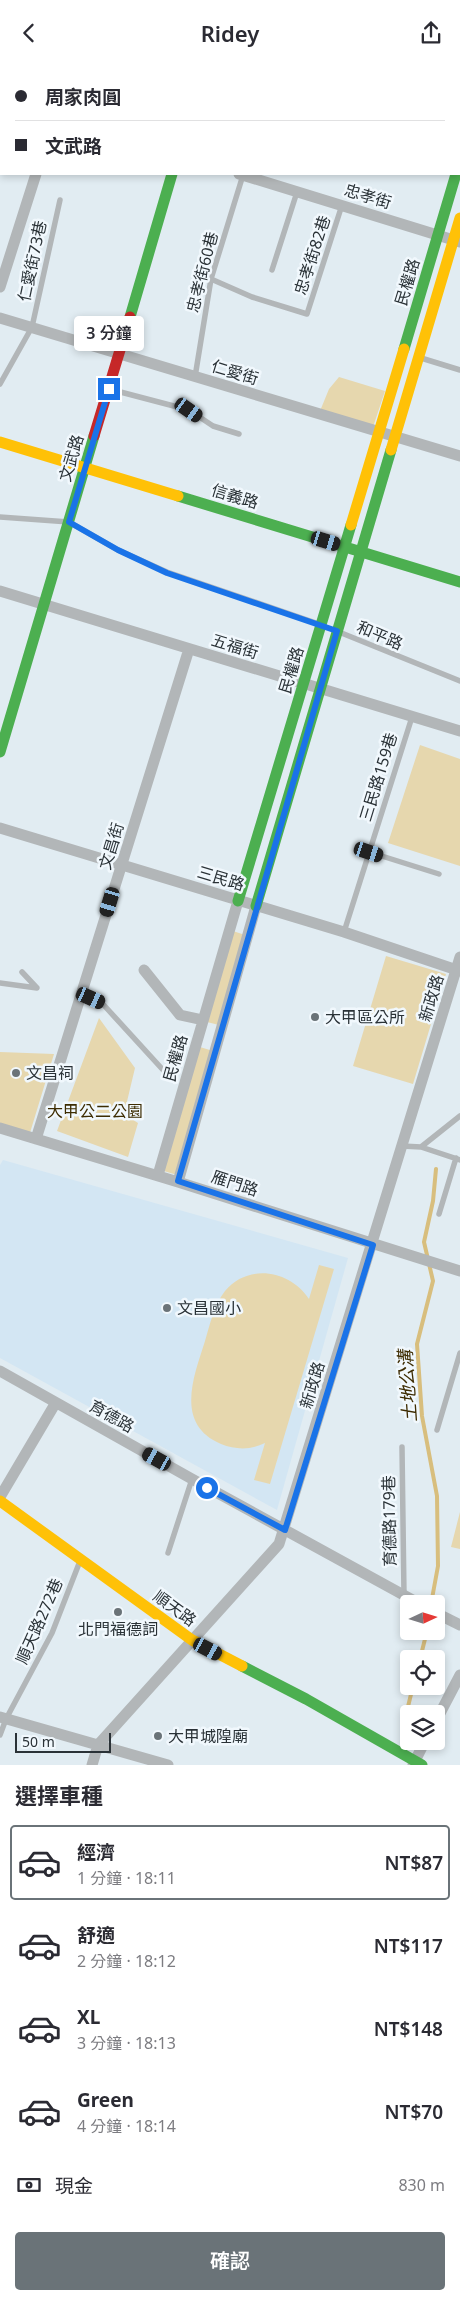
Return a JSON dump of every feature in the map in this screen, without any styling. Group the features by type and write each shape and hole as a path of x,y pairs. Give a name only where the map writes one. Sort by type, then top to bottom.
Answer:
{"street":[{"path":"0,287 36,175"},
{"name":"文武路","path":"0,752 42,604 86,469 172,175"},
{"name":"忠孝街","path":"241,175 457,241"},
{"name":"民權路","path":"158,1175 238,901 456,175"},
{"name":"民權路","path":"178,1181 256,906 418,357 457,241 460,218"},
{"name":"仁愛街","path":"0,318 460,456"},
{"name":"信義路","path":"0,442 460,581"},
{"name":"五福街","path":"0,591 460,731"},
{"name":"文昌街","path":"36,1139 189,649"},
{"name":"三民路","path":"0,827 344,932 458,970"},
{"name":"新政路","path":"92,1765 98,1745 279,1544 285,1530 402,1146 458,970 460,957"},
{"path":"144,970 180,1015 218,1039"},
{"name":"雁門路","path":"0,1128 178,1181 373,1245 460,1271"},
{"name":"育德路","path":"0,1371 56,1404 404,1595"},
{"path":"0,1497 56,1404"},
{"name":"順天路","path":"0,1501 192,1641 306,1699 417,1764"},
{"path":"445,1618 460,1625"},
{"path":"444,1705 460,1675"},
{"path":"3,1718 168,1765"},
{"path":"417,1764 422,1750"}],"lane":[{"name":"忠孝街60巷","path":"195,377 211,279 241,175"},
{"path":"272,270 297,192"},
{"name":"仁愛街73巷","path":"0,384 32,327 60,200"},
{"name":"忠孝街82巷","path":"211,279 252,297 307,313 342,205"},
{"path":"418,357 460,370"},
{"path":"109,389 189,410 213,426 239,434"},
{"path":"0,517 69,522"},
{"name":"和平路","path":"69,522 118,550 167,573 321,625 435,673 460,681"},
{"name":"三民路159巷","path":"344,932 412,717"},
{"path":"369,852 439,875"},
{"path":"0,983 37,987 22,972"},
{"path":"82,994 101,1002 164,1071"},
{"path":"421,1147 460,1116"},
{"path":"402,1146 421,1147 458,1159 439,1214"},
{"path":"436,1430 460,1353"},
{"name":"育德路179巷","path":"402,1447 404,1595"},
{"path":"168,1553 192,1479"},
{"name":"順天路272巷","path":"0,1735 3,1718 52,1633 81,1559"}],"shaded area":[{"name":"文昌國小","path":"3,1160 348,1258 277,1510 0,1358 0,1165"}],"green space":[{"path":"339,377 385,391 373,427 320,411 329,389"},
{"path":"420,745 460,759 460,866 388,843"},
{"path":"233,931 245,935 219,1025 207,1022"},
{"path":"386,956 446,974 413,1084 353,1066"},
{"name":"大甲公二公園","path":"99,1018 135,1068 124,1114 138,1123 128,1157 57,1131"},
{"path":"200,1047 213,1051 177,1175 164,1171"},
{"path":"0,1052 54,1054 29,1136 0,1127"},
{"path":"319,1265 334,1269 270,1484 254,1480 265,1443 254,1447 232,1447 221,1444 206,1435 197,1424 192,1412 191,1398 196,1369 215,1308 225,1291 234,1282 245,1276 257,1274 280,1276 301,1289 309,1299"},
{"path":"460,1512 460,1549 451,1547"}],"waterway":[{"name":"土地公溝","path":"433,1595 438,1566 437,1496 422,1416 417,1344 433,1281 424,1242 433,1201 436,1169"},
{"name":"土地公溝","path":"422,1650 425,1640"},
{"name":"土地公溝","path":"408,1705 411,1695"}],"traffic: fast":[{"path":"130,317 172,175"},
{"path":"404,349 456,175"},
{"path":"0,752 94,436"},
{"path":"256,906 391,450"},
{"path":"178,496 460,582"},
{"path":"238,901 351,525"},
{"path":"242,1666 306,1699 422,1765"}],"traffic: slow":[{"path":"391,450 460,218"},
{"path":"351,525 404,349"},
{"path":"0,442 178,496"},
{"path":"0,1501 192,1640 242,1666"}],"traffic: jam":[{"path":"94,436 130,317"}],"place":[{"name":"大甲區公所","path":"315,1017"},
{"name":"文昌祠","path":"16,1073"},
{"name":"文昌國小","path":"167,1308"},
{"name":"北門福德詞","path":"118,1612"},
{"name":"大甲城隍廟","path":"158,1736"}],"route":[{"path":"109,389 69,522 118,550 167,573 337,631 178,1181 373,1245 285,1530 207,1488"}]}
